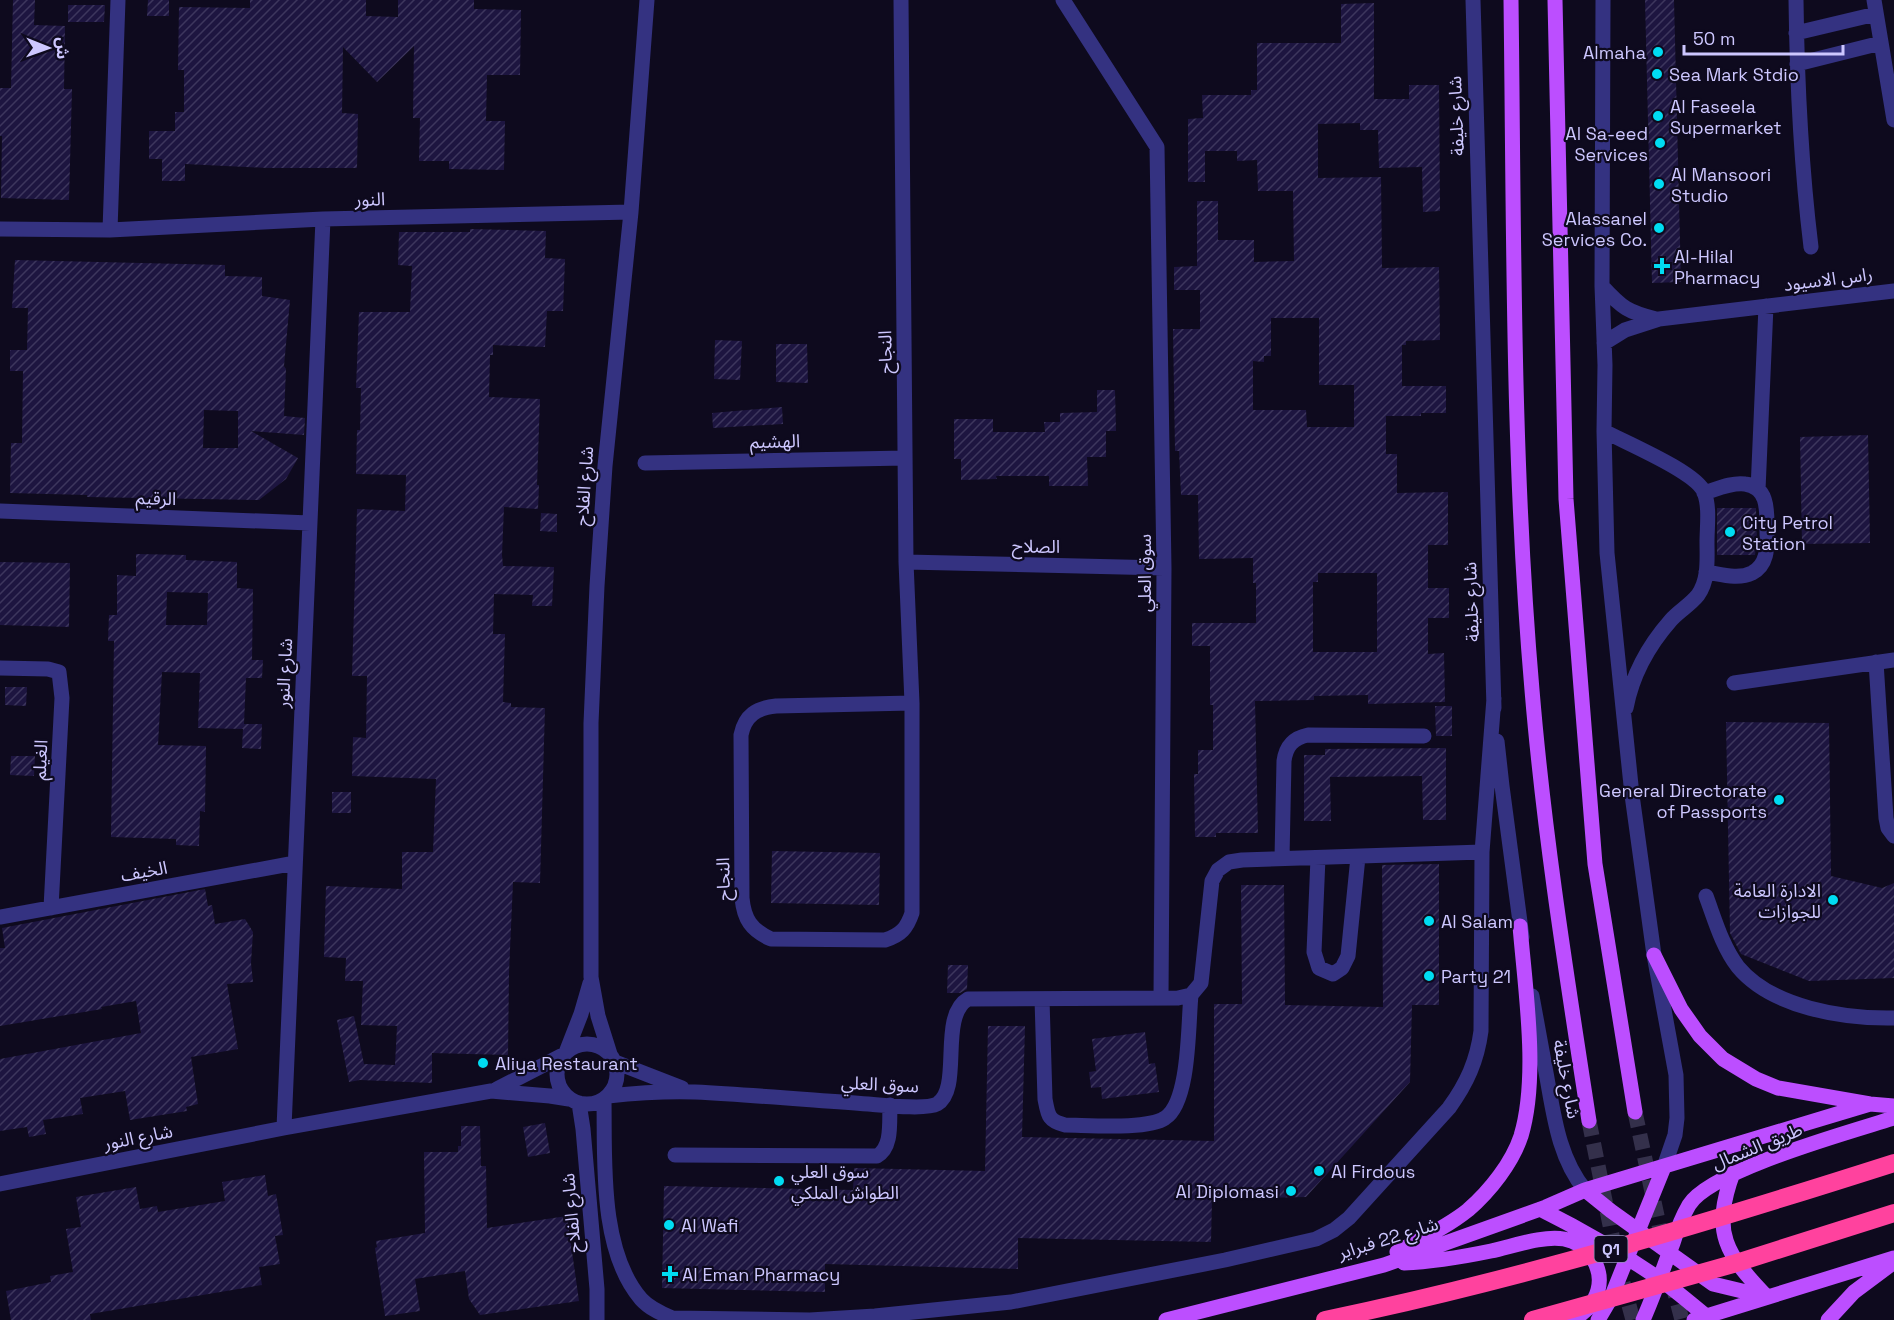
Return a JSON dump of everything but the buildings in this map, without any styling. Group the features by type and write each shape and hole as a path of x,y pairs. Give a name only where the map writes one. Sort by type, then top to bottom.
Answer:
{"highway":[{"name":"Q1","path":"1325,1320 1424,1299 1571,1261 1721,1219 1894,1164"},
{"path":"1533,1320 1733,1264 1894,1213"}],"main road":[{"name":"شارع خليفة","path":"1511,0 1516,417 1532,689 1551,870 1589,1121"},
{"path":"1556,0 1566,499 1595,864 1635,1112"},
{"path":"1336,1276 1393,1254 1440,1229 1468,1210 1486,1192 1505,1167 1520,1138 1527,1108 1529,1080 1520,926"},
{"path":"1654,955 1681,1009 1700,1036 1723,1059 1756,1079 1778,1088 1894,1106"},
{"name":"شارع 22 فبراير","path":"1166,1320 1384,1264 1540,1209 1585,1190 1870,1104"},
{"name":"طريق الشمال","path":"1642,1320 1690,1203 1703,1190 1733,1173 1894,1119"},
{"path":"1598,1320 1611,1298 1664,1167"},
{"path":"1733,1173 1723,1208 1727,1247 1738,1265 1767,1297"},
{"path":"1585,1190 1713,1284 1767,1297"},
{"path":"1540,1209 1628,1258 1659,1279 1703,1319 1767,1297 1894,1260"},
{"path":"1384,1264 1452,1258 1550,1238 1573,1241 1590,1255 1599,1276 1595,1299 1588,1308 1571,1320"},
{"path":"1828,1320 1854,1292 1894,1260"}],"street":[{"path":"110,230 118,0"},
{"name":"شارع الفلاح","path":"612,1058 598,1016 591,977 591,723 605,466 631,212 647,0"},
{"name":"النجاح","path":"901,0 906,562 912,704 912,913 908,926 898,935 885,940 771,939 758,933 749,924 743,911 742,898 741,735 748,717 756,710 776,706 912,704"},
{"name":"سوق العلي","path":"1063,0 1157,147 1164,568 1161,998"},
{"name":"شارع خليفة","path":"1470,0 1473,21 1494,698 1502,786 1520,926 1554,1121 1566,1160 1574,1177 1585,1190"},
{"path":"1603,0 1602,286 1607,553 1623,720 1654,955 1676,1075 1678,1102 1675,1135 1664,1167"},
{"path":"1796,0 1799,125 1803,186 1811,247"},
{"path":"1796,33 1875,7 1894,120"},
{"path":"1797,64 1881,43"},
{"name":"النور","path":"0,229 110,230 323,219 631,212"},
{"name":"شارع النور","path":"284,1128 323,219"},
{"name":"راس الاسيود","path":"1602,286 1619,305 1634,314 1659,320"},
{"name":"راس الاسيود","path":"1604,343 1625,330 1659,320 1894,291"},
{"path":"1706,572 1745,575 1759,568 1767,547 1767,505 1758,490 1766,306"},
{"path":"1604,431 1691,475 1700,484 1707,506 1706,572 1697,595 1666,627 1644,658 1633,684 1623,720"},
{"name":"الهشيم","path":"645,463 905,458"},
{"path":"1704,493 1743,483 1758,490"},
{"name":"الرقيم","path":"0,510 310,524"},
{"name":"الصلاح","path":"906,562 1164,568"},
{"path":"1734,682 1894,660"},
{"path":"1876,662 1889,782 1888,828 1894,836"},
{"name":"الغيلم","path":"0,668 48,669 59,672 62,698 51,908"},
{"path":"606,1097 608,1216 616,1252 631,1285 642,1300 656,1311 672,1318 810,1320 1011,1302 1225,1260 1316,1239 1334,1230 1361,1206 1449,1108 1462,1091 1472,1072 1481,1031 1482,852 1494,698"},
{"path":"1282,858 1284,761 1290,743 1298,737 1308,735 1424,736"},
{"path":"1042,999 1045,1099 1048,1114 1054,1122 1065,1125 1143,1125 1165,1119 1176,1106 1183,1088 1191,995 1201,983 1212,881 1218,870 1229,862 1282,858 1482,852"},
{"path":"1318,858 1314,952 1319,968 1333,974 1342,968 1348,956 1358,857"},
{"name":"الخيف","path":"0,917 295,864"},
{"path":"1706,896 1725,946 1737,965 1764,989 1800,1005 1840,1016 1894,1018"},
{"name":"شارع الفلاح","path":"564,1053 581,1014 591,977"},
{"name":"سوق العلي","path":"606,1097 693,1092 933,1106 945,1096 955,1016 961,1003 968,999 1161,998 1191,995"},
{"path":"590,1043 601,1047 612,1058 617,1071 616,1080 613,1089 606,1097 596,1103 574,1101 562,1093 556,1074 564,1053 578,1044 590,1043"},
{"name":"شارع النور","path":"491,1091 564,1053"},
{"name":"سوق العلي","path":"612,1058 693,1092"},
{"name":"شارع النور","path":"0,1184 284,1128 491,1091 540,1095 574,1101"},
{"name":"شارع الفلاح","path":"574,1101 583,1129 597,1289 597,1320"},
{"path":"675,1155 877,1156 884,1152 887,1145 890,1105"}],"tunnel":[{"path":"1635,1112 1663,1244"},
{"path":"1589,1121 1617,1260"},
{"path":"1672,1282 1682,1320"},
{"path":"1623,1283 1633,1320"}],"place":[{"name":"Almaha","path":"1658,52"},
{"name":"Sea Mark Stdio","path":"1657,74"},
{"name":"Al Faseela Supermarket","path":"1658,116"},
{"name":"Al Sa-eed Services","path":"1660,143"},
{"name":"Al Mansoori Studio","path":"1659,184"},
{"name":"Alassanel Services Co.","path":"1659,228"},
{"name":"Al-Hilal Pharmacy","path":"1662,266"},
{"name":"City Petrol Station","path":"1730,532"},
{"name":"General Directorate of Passports","path":"1779,800"},
{"name":"الادارة العامة للجوازات","path":"1833,900"},
{"name":"Al Salam","path":"1429,921"},
{"name":"Party 21","path":"1429,976"},
{"name":"Aliya Restaurant","path":"483,1063"},
{"name":"Al Firdous","path":"1319,1171"},
{"name":"سوق العلي الطواش الملكي","path":"779,1181"},
{"name":"Al Diplomasi","path":"1291,1191"},
{"name":"Al Wafi","path":"669,1225"},
{"name":"Al Eman Pharmacy","path":"670,1274"}]}
